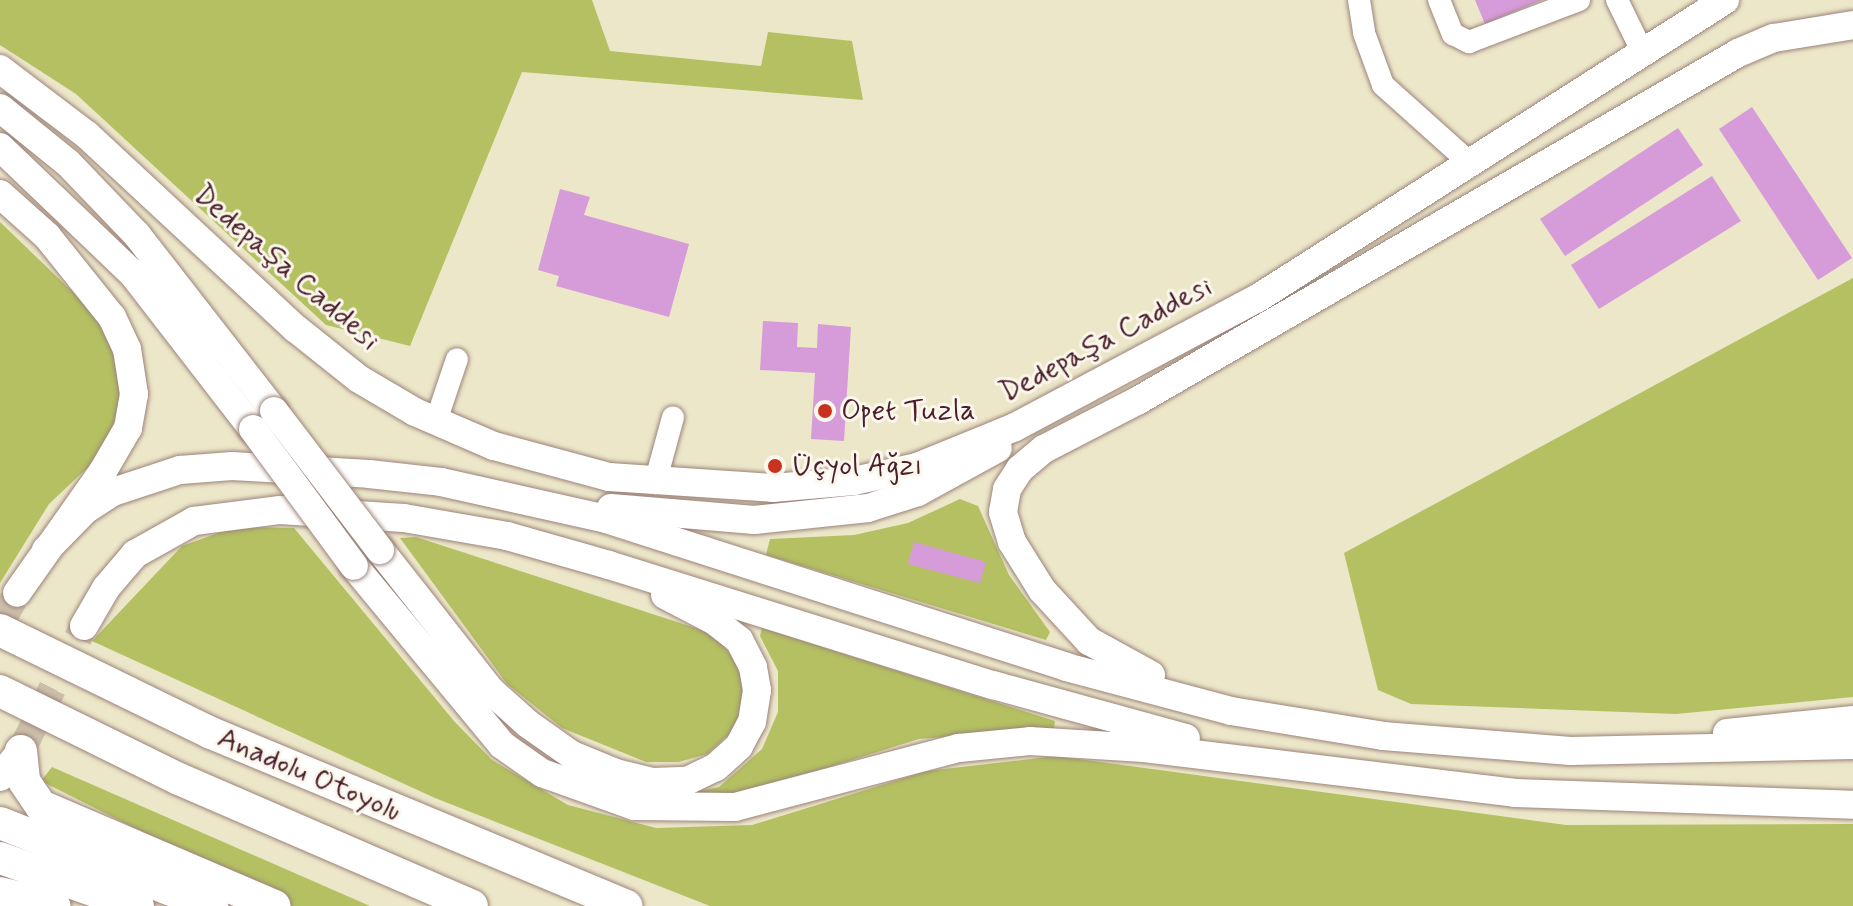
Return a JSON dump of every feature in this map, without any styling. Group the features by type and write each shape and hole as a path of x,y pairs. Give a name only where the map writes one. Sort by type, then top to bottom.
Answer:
{"highway":[{"name":"Anadolu Otoyolu","path":"0,630 211,733 626,906"},
{"name":"Anadolu Otoyolu","path":"0,691 179,779 472,906"},
{"path":"21,751 24,781 41,806 274,906"},
{"path":"9,826 212,906"},
{"path":"0,858 138,906"},
{"path":"0,893 54,906"}],"main road":[{"name":"Dedepaşa Caddesi","path":"0,69 87,135 305,337 359,379 436,421 560,467 655,483 773,488 854,481 917,467 1015,427 1258,298 1644,55 1725,0"},
{"path":"1289,720 1146,673 1089,641 1042,590 1012,542 1003,512 1007,489 1020,469 1044,449 1139,400 1738,53 1774,38 1853,25"},
{"path":"0,108 68,163 137,235 263,420 354,566 502,745 542,773 634,806 735,807 959,748 1030,741 1144,748 1443,786 1591,797 1853,805"},
{"path":"0,147 133,274 380,550 490,690 572,755 653,782 687,781 716,767 739,746 752,722 757,690 753,667 739,640 680,602 507,536"},
{"path":"0,194 47,236 112,317 127,349 134,394 128,428 17,593"},
{"path":"46,550 85,510 113,492 180,470 232,466 441,482 693,518 754,520 868,508 918,492 965,469 1121,371"},
{"path":"441,482 606,519 1066,667 1231,711 1478,745 1654,753 1853,745"},
{"path":"84,626 106,588 135,554 165,533 208,518 280,510 333,511 507,536 1126,723 1218,747 1443,786"},
{"path":"1478,745 1642,741 1853,720"},
{"path":"0,777 21,751"},
{"path":"1591,797 1853,785"}],"lane":[{"path":"1359,0 1364,33 1383,85 1471,164"},
{"path":"1439,0 1453,34 1469,42 1579,0"},
{"path":"1617,0 1644,55"},
{"path":"436,421 457,359"},
{"path":"655,483 673,417"}],"green space":[{"path":"0,0 592,0 610,51 761,66 768,32 852,41 863,100 522,72 410,346 326,325 76,94 0,45"},
{"path":"0,222 107,325 123,377 122,416 105,451 49,504 0,583"},
{"path":"1853,278 1853,697 1676,714 1411,704 1378,690 1344,553"},
{"path":"960,499 978,506 1009,575 1050,632 1046,640 766,555 770,539 854,535 908,523"},
{"path":"235,527 294,528 454,721 492,760 568,805 656,828 752,825 927,771 1056,756 1566,825 1853,824 1853,906 710,906 435,798 92,641 182,546"},
{"path":"416,537 714,634 744,672 747,706 734,730 707,754 679,762 646,762 562,728 507,684 400,538"},
{"path":"762,628 1055,721 1054,728 919,739 749,792 701,797 697,792 719,787 762,749 778,712 778,671 760,636"},
{"path":"52,767 370,906 290,906 41,781"}],"building":[{"path":"1475,0 1542,0 1485,24"},
{"path":"1752,107 1852,258 1818,280 1719,129"},
{"path":"1678,128 1703,165 1565,256 1540,219"},
{"path":"1712,176 1741,221 1599,309 1571,265"},
{"path":"560,189 590,197 584,215 689,244 669,317 556,286 559,276 538,270"},
{"path":"763,321 798,323 797,347 817,348 818,324 851,327 844,441 811,439 815,373 760,370"},
{"path":"914,542 986,562 980,583 908,564"}],"tunnel":[{"path":"0,624 17,593"},
{"path":"21,751 84,626"}],"place":[{"name":"Opet Tuzla","path":"825,411"},
{"name":"Üçyol Ağzı","path":"775,466"}]}
